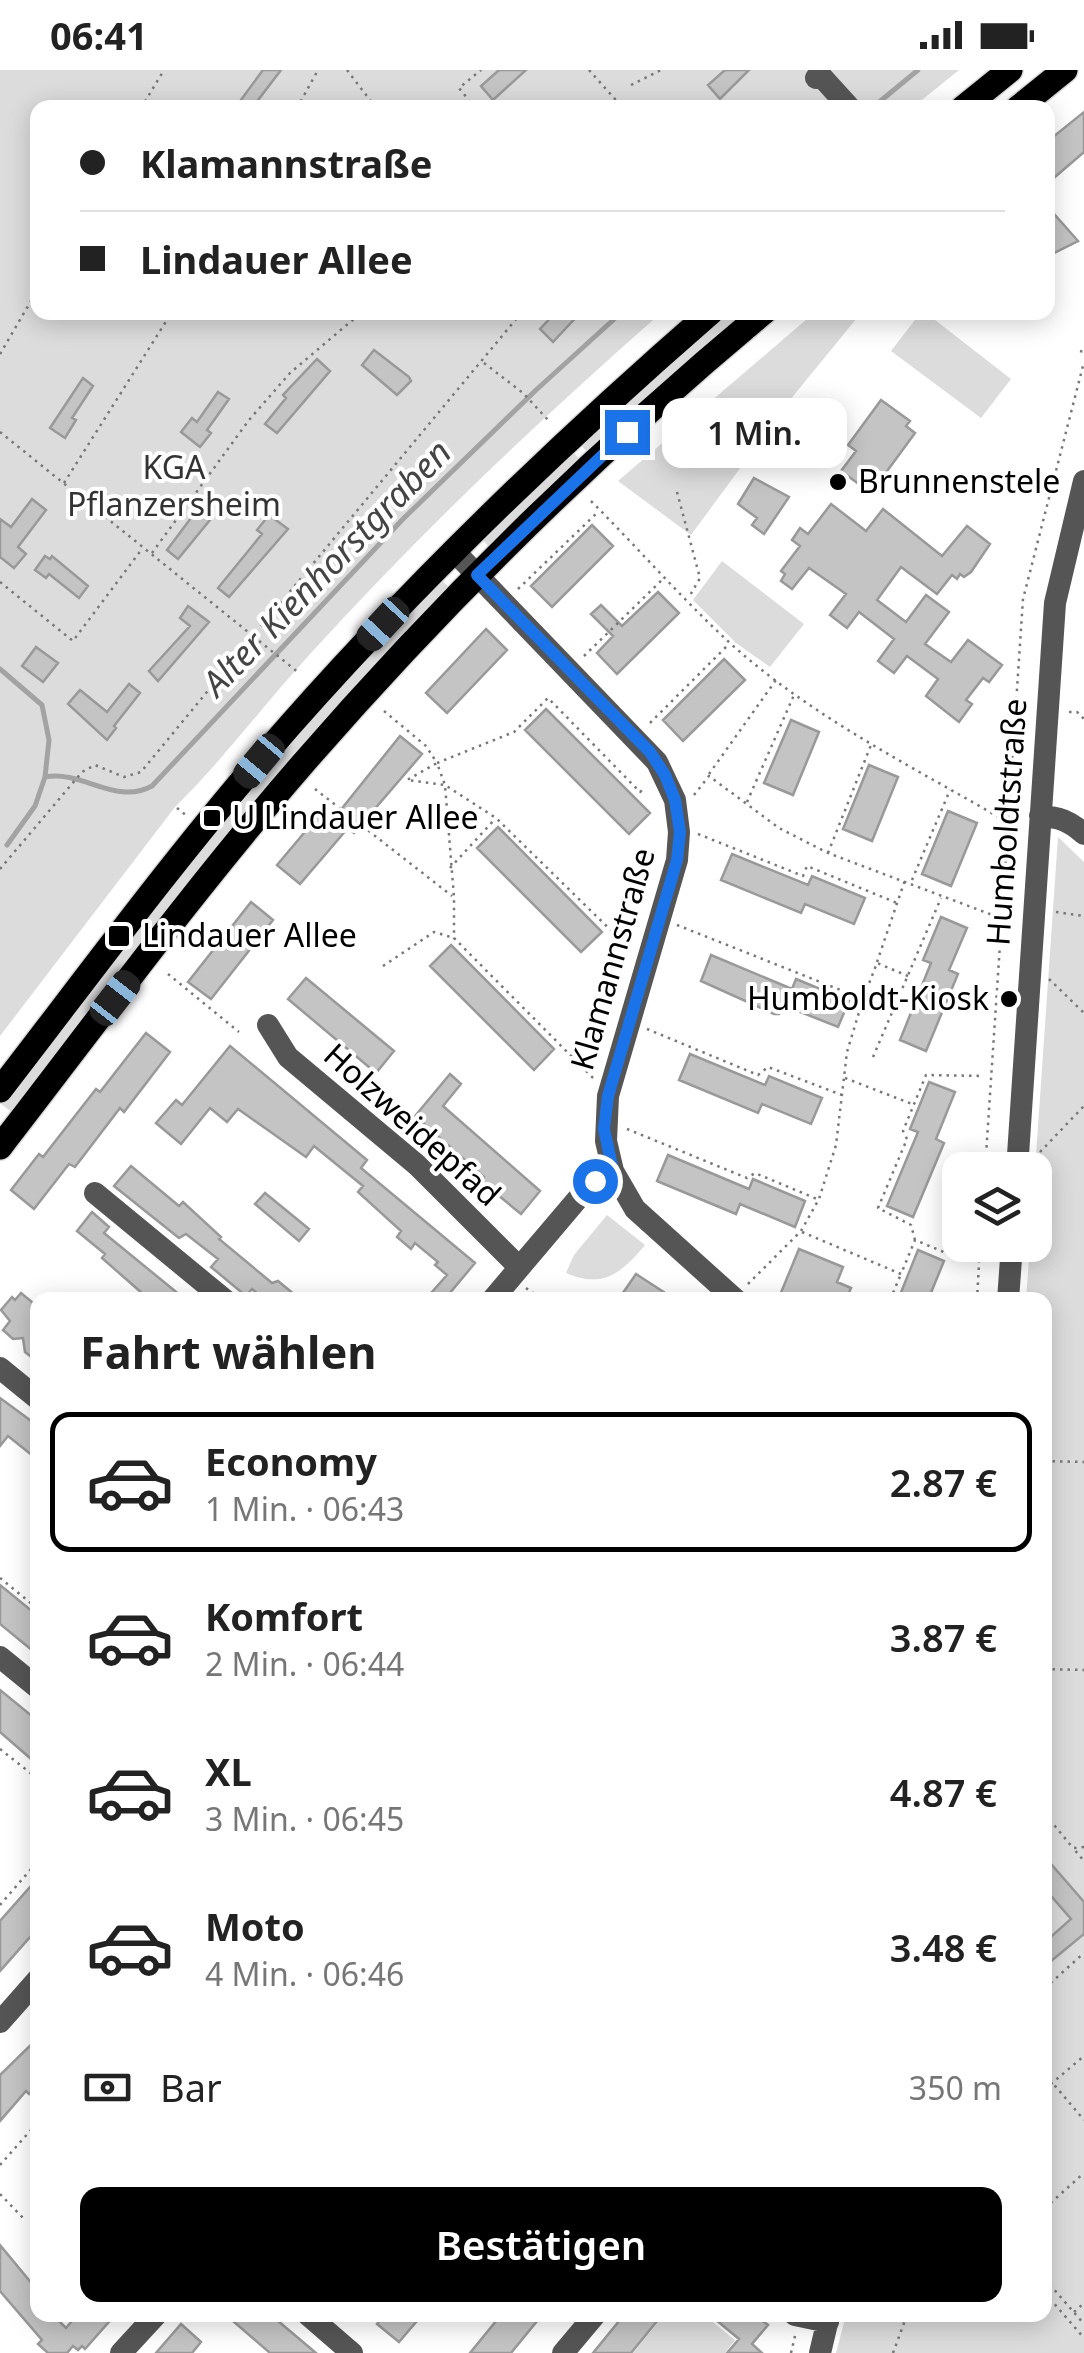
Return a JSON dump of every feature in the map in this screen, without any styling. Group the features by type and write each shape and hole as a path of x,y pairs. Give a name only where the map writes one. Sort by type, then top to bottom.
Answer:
{"main road":[{"path":"973,100 1010,70"},
{"path":"1028,100 1065,70"},
{"path":"0,1090 259,761 454,550 567,440 702,320"},
{"path":"0,1147 234,845 352,707 477,575 627,432 755,320"}],"street":[{"path":"816,78 821,76 843,100"},
{"name":"Humboldtstraße","path":"1025,1152 1040,816 1057,589 1084,482"},
{"name":"Klamannstraße","path":"454,550 650,752 675,800 680,832 677,860 605,1114 606,1142 613,1171 642,1216 737,1292"},
{"path":"1040,816 1056,816 1073,823 1084,834"},
{"name":"Holzweidepfad","path":"268,1024 288,1057 407,1156 520,1275"},
{"path":"501,1292 520,1275 581,1194 613,1171"},
{"path":"95,1193 215,1292"},
{"path":"1009,1292 1011,1262"},
{"path":"0,1368 30,1392"},
{"path":"0,1657 30,1681"},
{"path":"0,2022 30,1988"},
{"path":"122,2353 150,2322"},
{"path":"316,2322 348,2352"},
{"path":"563,2353 589,2322"},
{"path":"820,2353 827,2322"}],"path":[{"path":"146,100 164,70"},
{"path":"301,100 318,70"},
{"path":"347,70 370,100"},
{"path":"469,100 460,88 480,70"},
{"path":"589,70 616,100"},
{"path":"631,85 661,70"},
{"path":"0,354 30,303"},
{"path":"64,484 167,320"},
{"path":"151,554 270,397 303,360 352,320"},
{"path":"0,869 82,772 95,764 124,777 141,772 516,320"},
{"path":"482,362 523,394 548,420"},
{"path":"986,1152 1024,599 1084,362"},
{"path":"0,432 299,672"},
{"path":"677,492 700,578 688,598"},
{"path":"591,501 730,643 776,680 832,721 1002,819"},
{"path":"514,593 600,510"},
{"path":"0,582 73,641 142,548"},
{"path":"580,661 666,576"},
{"path":"645,728 730,643"},
{"path":"689,802 776,680"},
{"path":"746,804 794,693"},
{"path":"634,953 496,818 445,786 407,780 437,763 514,732 548,698 640,792 653,779"},
{"path":"568,718 576,710"},
{"path":"384,711 426,746 445,786 454,938"},
{"path":"1063,711 1077,712 1084,718"},
{"path":"828,853 871,744"},
{"path":"606,756 613,748"},
{"path":"708,776 779,828 828,853 1012,922"},
{"path":"316,789 454,897"},
{"path":"911,882 950,789"},
{"path":"450,868 496,818"},
{"path":"692,832 803,876 807,866 897,902"},
{"path":"0,854 8,860"},
{"path":"742,1292 801,1232 819,1199 836,1145 847,1052 905,880"},
{"path":"873,1057 942,895"},
{"path":"1048,912 1084,916"},
{"path":"672,923 864,999"},
{"path":"383,966 434,932 454,938 594,1079"},
{"path":"877,963 908,976"},
{"path":"168,974 240,1032"},
{"path":"1044,975 1084,1013"},
{"path":"642,1027 758,1075 768,1067 843,1095"},
{"path":"894,1292 915,1240 911,1225 878,1208 907,1139 902,1131 926,1076 984,1076"},
{"path":"845,1077 914,1105"},
{"path":"1038,1152 1084,1106"},
{"path":"618,1124 747,1178 756,1172 819,1199"},
{"path":"801,1232 901,1274"},
{"path":"915,1240 942,1251"},
{"path":"977,1292 979,1262"},
{"path":"520,1275 535,1292"},
{"path":"1052,1461 1084,1462"},
{"path":"0,1578 30,1603"},
{"path":"1052,1669 1084,1670"},
{"path":"0,1748 30,1772"},
{"path":"1052,1822 1084,1861"},
{"path":"1073,1848 1084,1847"},
{"path":"0,1904 30,1870"},
{"path":"1052,1982 1084,1954"},
{"path":"1084,2056 1052,2082 1084,2120"},
{"path":"0,2165 30,2131"},
{"path":"1052,2202 1084,2173"},
{"path":"0,2194 24,2219"},
{"path":"1052,2287 1084,2324"},
{"path":"1052,2301 1084,2338"},
{"path":"1074,2312 1084,2303"},
{"path":"893,2353 904,2322"}],"green space":[{"name":"KGA Pflanzersheim","path":"0,70 959,70 922,100 30,100 30,320 653,320 482,478 311,653 175,807 0,1036"},
{"path":"715,320 743,320 590,455 577,441"},
{"path":"806,320 855,320 794,395 691,535 618,481"},
{"path":"915,320 935,320 1011,379 981,418 891,351"},
{"path":"570,448 582,462 491,549 479,536"},
{"path":"722,561 804,624 770,667 736,643 693,600"},
{"path":"438,577 451,589 14,1114 0,1103 244,791"},
{"path":"1058,837 1084,862 1084,2353 836,2353 844,2322 1052,2322 1052,1292 1027,1292 1029,1262 1052,1262 1052,1152 1036,1152"},
{"path":"607,1215 645,1245 611,1276 591,1279 566,1273 574,1255"},
{"path":"658,2322 713,2322 735,2340 725,2353 633,2353"}],"building":[{"path":"263,70 281,70 258,100 241,100"},
{"path":"499,70 526,70 493,100 481,86"},
{"path":"725,70 749,70 720,99 708,85"},
{"path":"1084,112 1084,152 1055,177 1055,135"},
{"path":"1055,215 1078,241 1055,252"},
{"path":"548,320 574,320 553,342 540,329"},
{"path":"374,350 409,377 411,381 397,395 362,365"},
{"path":"317,359 330,371 277,433 265,424 286,398 283,395"},
{"path":"83,378 93,386 72,418 76,420 65,438 50,428"},
{"path":"218,392 229,399 200,447 181,432 192,418 197,422"},
{"path":"881,400 910,421 906,426 915,433 871,493 841,471 856,451 848,445"},
{"path":"754,478 789,497 764,534 752,525 757,518 738,504"},
{"path":"32,499 46,510 18,547 26,554 14,568 0,557 0,519 11,527"},
{"path":"831,504 866,531 883,509 942,556 967,526 990,544 971,572 964,577 960,574 957,579 952,575 937,594 901,567 877,600 906,622 926,595 949,612 925,644 951,662 968,640 1002,665 989,682 983,678 966,700 972,704 959,722 926,696 938,679 907,656 894,673 878,661 894,639 859,612 847,628 830,615 846,594 809,568 792,589 781,581 785,574 781,571 800,546 792,540 800,528 808,534"},
{"path":"197,510 210,520 178,559 167,550"},
{"path":"269,515 288,529 229,597 218,588 262,534 257,530"},
{"path":"592,525 613,546 552,607 531,586"},
{"path":"45,556 52,556 88,586 79,598 49,574 46,578 35,570"},
{"path":"658,592 679,613 617,674 597,653 613,636 591,614 601,605 622,626"},
{"path":"188,606 209,622 158,681 149,671 190,626 180,618"},
{"path":"486,629 507,650 447,713 426,693"},
{"path":"36,647 58,663 43,682 22,666"},
{"path":"724,659 745,680 683,741 663,720"},
{"path":"129,684 140,693 107,740 68,704 80,690 107,712"},
{"path":"546,709 650,813 629,834 525,730"},
{"path":"791,720 819,732 793,795 764,783"},
{"path":"400,736 422,754 354,833 348,828 300,884 277,865 325,808 335,817"},
{"path":"869,765 898,777 872,841 843,829"},
{"path":"948,811 977,823 951,886 922,874"},
{"path":"498,827 602,932 581,952 477,848"},
{"path":"732,854 808,885 812,876 865,898 854,924 805,904 801,913 721,880"},
{"path":"251,902 273,920 211,999 188,982"},
{"path":"941,917 967,928 949,970 958,974 926,1051 900,1040 931,963 923,960"},
{"path":"451,945 554,1049 534,1070 430,966"},
{"path":"711,955 792,989 796,979 849,1001 838,1027 783,1005 779,1014 774,1014 701,981"},
{"path":"306,978 394,1051 376,1073 288,999"},
{"path":"146,1033 170,1052 124,1112 120,1108 75,1167 69,1164 34,1209 11,1190 39,1154 43,1157 96,1089 100,1092"},
{"path":"230,1046 367,1160 361,1168 475,1263 451,1292 432,1292 447,1275 435,1265 438,1262 415,1243 411,1249 397,1237 401,1231 358,1192 363,1186 314,1146 306,1157 238,1109 227,1122 210,1108 181,1144 156,1123 176,1100 182,1105"},
{"path":"690,1054 765,1085 769,1076 822,1098 811,1124 762,1104 758,1113 679,1080"},
{"path":"450,1074 461,1084 443,1106 540,1191 521,1214 415,1116"},
{"path":"929,1082 955,1092 936,1139 944,1143 913,1217 887,1206 918,1132 910,1129"},
{"path":"668,1155 749,1189 753,1179 805,1201 795,1227 740,1204 736,1214 657,1181"},
{"path":"131,1166 179,1206 183,1202 219,1239 272,1283 278,1281 291,1292 241,1292 211,1267 218,1259 186,1234 179,1238 114,1186"},
{"path":"265,1193 309,1229 299,1241 255,1204"},
{"path":"92,1212 109,1227 104,1233 176,1292 141,1292 77,1231"},
{"path":"799,1249 843,1267 837,1282 851,1288 849,1292 781,1292"},
{"path":"918,1250 944,1262 931,1292 901,1292"},
{"path":"636,1274 664,1292 624,1292"},
{"path":"21,1293 30,1300 30,1356 25,1352 23,1338 13,1339 3,1330 10,1321 1,1310 12,1297 15,1300"},
{"path":"0,1398 30,1420 30,1454 8,1436 0,1446"},
{"path":"0,1585 30,1609 30,1648 0,1624"},
{"path":"0,1690 30,1714 30,1758 0,1732"},
{"path":"1052,1865 1084,1902 1084,1934 1052,1960 1052,1936 1071,1919 1052,1897"},
{"path":"30,1887 30,1937 0,1971 0,1921"},
{"path":"30,2046 30,2093 26,2091 0,2121 0,2075"},
{"path":"0,2245 30,2281 30,2322 60,2322 66,2328 71,2322 109,2322 85,2349 73,2346 67,2353 48,2353 38,2344 42,2340 0,2291"},
{"path":"234,2322 279,2322 316,2353 270,2353"},
{"path":"379,2322 416,2322 399,2342"},
{"path":"495,2322 536,2322 511,2353 470,2353"},
{"path":"618,2322 656,2322 631,2353 593,2353"},
{"path":"718,2322 768,2325 752,2344 762,2353 727,2353 739,2339"},
{"path":"181,2324 201,2342 192,2353 156,2353"}],"waterway":[{"name":"Alter Kienhorstgraben","path":"882,100 918,70"},
{"name":"Alter Kienhorstgraben","path":"45,777 73,778 125,792 152,786 403,519 613,320"},
{"path":"0,669 42,705 49,740 45,777 35,806 7,845"}],"place":[{"name":"Brunnenstele","path":"838,482"},
{"name":"U Lindauer Allee","path":"212,818"},
{"name":"Lindauer Allee","path":"119,936"},
{"name":"Humboldt-Kiosk","path":"1009,999"}],"route":[{"path":"595,1181 613,1171 604,1129 608,1096 677,860 680,832 675,800 650,752 477,575 627,432"}]}
